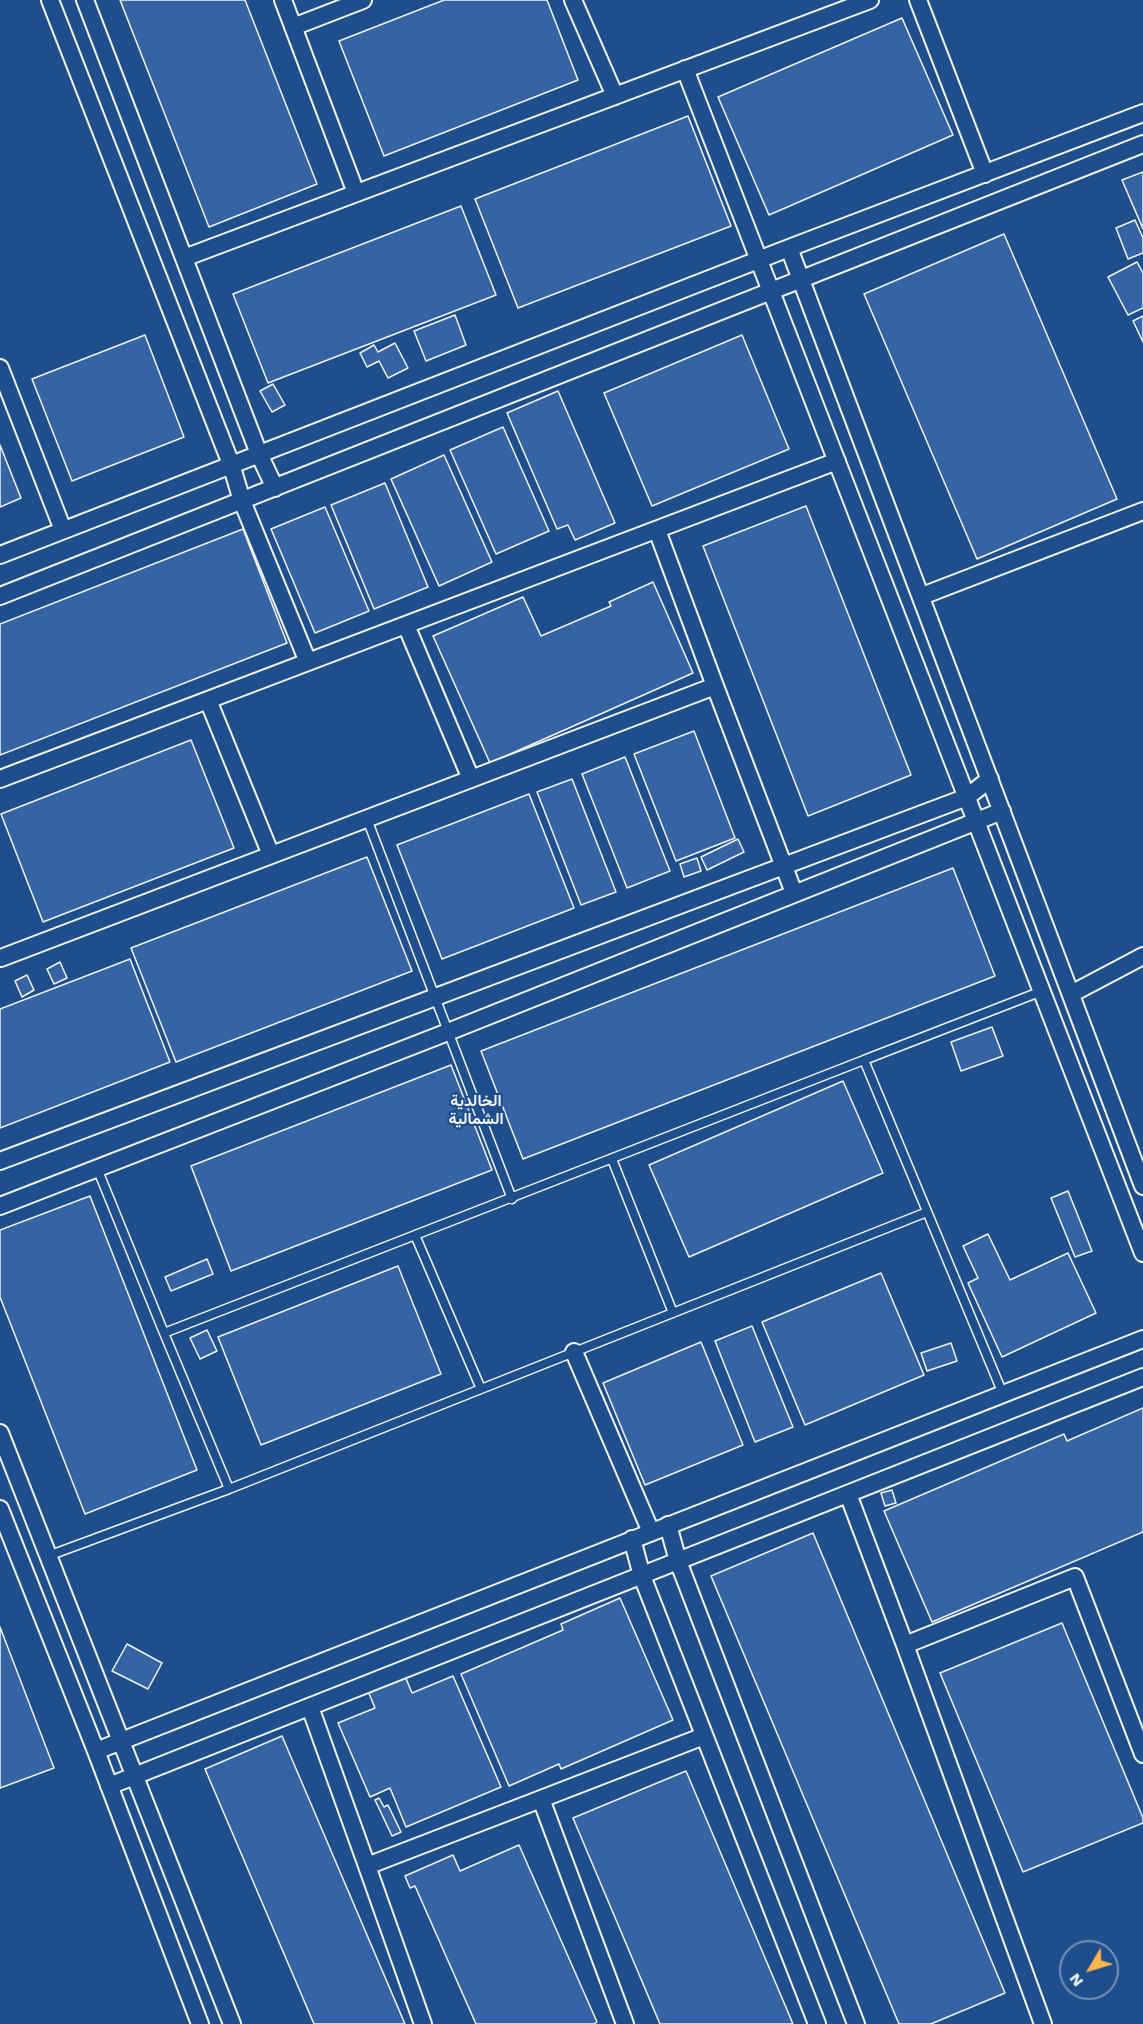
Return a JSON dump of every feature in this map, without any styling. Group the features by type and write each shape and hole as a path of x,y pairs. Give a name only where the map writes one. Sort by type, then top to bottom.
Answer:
{"street":[{"path":"50,0 231,464 242,501 308,662"},
{"path":"85,0 259,454 275,488"},
{"path":"283,0 356,193"},
{"path":"293,27 363,0"},
{"path":"573,0 615,96"},
{"path":"184,258 870,0"},
{"path":"918,0 986,174"},
{"path":"685,69 1143,1253"},
{"path":"0,555 760,259 1143,113"},
{"path":"0,596 1143,144"},
{"path":"789,248 1143,1186"},
{"path":"0,368 63,530"},
{"path":"0,779 837,461"},
{"path":"922,596 1143,511"},
{"path":"657,530 794,893"},
{"path":"406,625 471,779"},
{"path":"0,957 715,686"},
{"path":"208,700 271,855"},
{"path":"0,1161 967,797 990,779"},
{"path":"0,1206 448,1032 1002,811"},
{"path":"1071,994 1143,956"},
{"path":"96,1750 1143,1338"},
{"path":"574,1352 651,1532"},
{"path":"110,1786 1143,1377"},
{"path":"0,1433 231,2024"},
{"path":"848,1494 1043,2024"},
{"path":"0,1509 110,1786 200,2024"},
{"path":"668,1525 678,1561 856,2024"},
{"path":"632,1539 642,1576 817,2024"},
{"path":"905,1645 1076,1577 1143,1754"},
{"path":"310,1707 423,2024"},
{"path":"367,1866 704,1736"},
{"path":"541,1798 625,2024"}],"lane":[{"path":"367,819 512,1199"},
{"path":"164,1333 1042,992"},
{"path":"864,1060 1003,1394"},
{"path":"612,1159 673,1313"},
{"path":"97,1168 229,1489"},
{"path":"48,1556 229,1489 927,1212"},
{"path":"415,1235 481,1389"}],"building":[{"path":"120,0 245,0 317,184 209,227"},
{"path":"444,0 547,0 578,80 384,156 339,41"},
{"path":"902,18 953,135 769,215 718,97"},
{"path":"688,116 731,226 518,308 475,199"},
{"path":"1143,172 1143,229 1122,180"},
{"path":"461,206 496,295 268,383 233,294"},
{"path":"1135,220 1143,238 1143,253 1128,259 1116,228"},
{"path":"1004,234 1117,499 977,559 864,294"},
{"path":"1137,262 1143,273 1143,308 1128,315 1108,277"},
{"path":"455,315 466,345 426,361 414,331"},
{"path":"1143,316 1143,342 1133,321"},
{"path":"145,335 184,437 72,481 32,379"},
{"path":"742,335 789,449 652,506 604,393"},
{"path":"395,343 408,368 388,378 379,361 367,367 360,353 374,345 378,352"},
{"path":"273,384 285,405 272,412 260,391"},
{"path":"558,391 615,523 575,540 568,525 557,529 507,413"},
{"path":"503,427 549,531 496,554 450,450"},
{"path":"0,445 21,498 0,507"},
{"path":"444,455 492,562 439,586 391,479"},
{"path":"385,483 428,587 374,609 331,505"},
{"path":"806,506 911,775 808,816 703,546"},
{"path":"325,507 369,611 315,633 271,529"},
{"path":"243,529 287,643 0,755 0,624"},
{"path":"653,582 693,673 490,763 433,636 523,597 541,636 611,606 609,602"},
{"path":"694,731 735,838 676,861 634,754"},
{"path":"191,740 234,848 43,922 1,814"},
{"path":"625,757 670,871 627,888 582,774"},
{"path":"572,779 616,892 581,905 537,792"},
{"path":"529,794 574,908 442,959 397,845"},
{"path":"738,839 744,852 707,870 701,857"},
{"path":"367,857 412,971 176,1062 131,948"},
{"path":"697,858 701,871 684,877 680,864"},
{"path":"953,868 995,976 523,1159 481,1051"},
{"path":"130,959 170,1062 0,1128 0,1009"},
{"path":"60,962 67,978 54,984 47,969"},
{"path":"27,975 34,990 22,997 15,981"},
{"path":"992,1027 1003,1056 961,1071 951,1042"},
{"path":"451,1065 492,1170 231,1271 191,1166"},
{"path":"843,1081 883,1173 689,1257 649,1165"},
{"path":"1068,1191 1092,1251 1075,1257 1051,1198"},
{"path":"90,1196 197,1470 85,1514 0,1297 0,1230"},
{"path":"988,1234 1010,1280 1068,1253 1096,1313 1002,1357 968,1283 978,1278 963,1246"},
{"path":"207,1259 213,1274 171,1291 165,1277"},
{"path":"398,1266 441,1374 261,1445 218,1337"},
{"path":"881,1273 924,1375 805,1425 762,1322"},
{"path":"752,1326 793,1427 755,1442 715,1341"},
{"path":"207,1330 217,1351 200,1359 190,1338"},
{"path":"701,1342 743,1445 645,1485 603,1383"},
{"path":"951,1343 957,1361 927,1371 921,1353"},
{"path":"1143,1408 1143,1532 932,1622 884,1511 1064,1434 1067,1441"},
{"path":"892,1490 896,1503 885,1506 881,1493"},
{"path":"813,1533 1005,1993 931,2024 899,2024 711,1576"},
{"path":"620,1598 673,1720 561,1769 559,1764 509,1786 461,1674 563,1630 561,1624"},
{"path":"1062,1623 1143,1818 1143,1823 1023,1872 940,1673"},
{"path":"0,1627 54,1768 0,1788"},
{"path":"127,1644 162,1663 148,1689 112,1671"},
{"path":"405,1676 412,1693 453,1676 501,1787 406,1827 390,1788 370,1797 338,1723 375,1708 368,1691"},
{"path":"282,1736 405,2024 314,2024 205,1769"},
{"path":"686,1771 793,2024 660,2024 573,1818"},
{"path":"379,1798 384,1807 388,1805 401,1832 392,1836 375,1800"},
{"path":"519,1845 597,2022 594,2024 476,2024 415,1886 410,1888 405,1876 453,1855 460,1871"}],"district":[{"name":"الخالدية الشمالية","path":"476,1110"}]}
